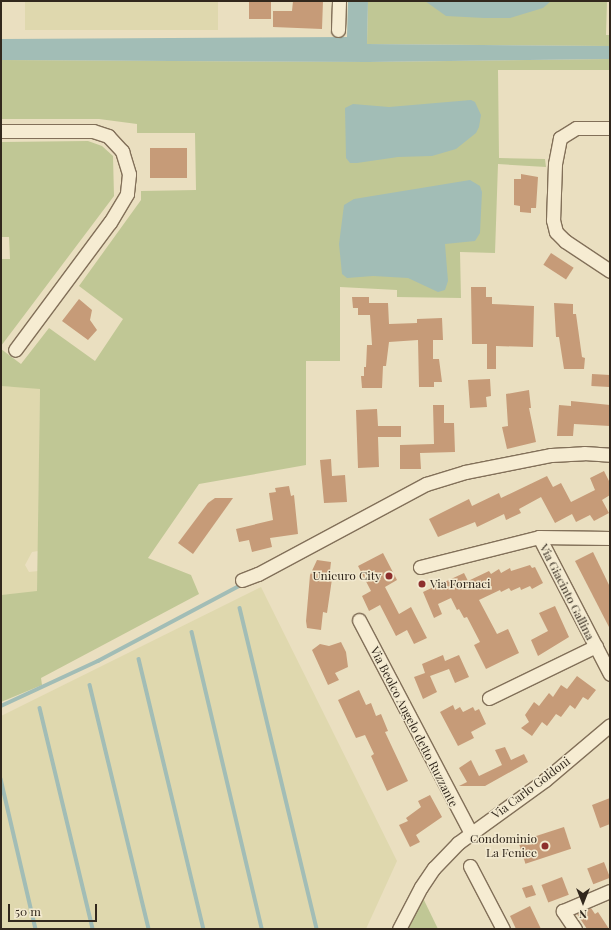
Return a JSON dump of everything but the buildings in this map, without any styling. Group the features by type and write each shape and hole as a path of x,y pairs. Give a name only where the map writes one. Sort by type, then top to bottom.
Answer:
{"street":[{"path":"338,30 339,1"},
{"path":"610,128 576,128 560,138 555,164 553,220 556,232 565,241 610,270"},
{"path":"1,131 93,131 108,136 118,144 122,151 128,174 127,194 110,222 14,350"},
{"path":"242,580 258,574 426,484 465,472 550,456 584,452 610,456"},
{"name":"Via Giacinto Gallina","path":"539,537 610,674"},
{"name":"Via Giacinto Gallina","path":"420,567 539,537 610,538"},
{"name":"Via Beolco Angelo detto Ruzzante","path":"359,620 471,833"},
{"name":"Via Giacinto Gallina","path":"488,698 596,646"},
{"name":"Via Carlo Goldoni","path":"399,929 409,906 434,868 471,833 545,780 610,725"},
{"path":"470,866 503,929"},
{"path":"575,929 563,911 610,891"}],"shaded area":[{"path":"25,1 218,1 218,30 25,30"},
{"path":"1,386 40,388 38,551 32,552 25,565 29,572 38,571 37,592 1,595"},
{"path":"261,587 397,861 366,929 1,929 1,716"}],"green space":[{"path":"368,1 607,1 606,35 610,35 610,46 367,44"},
{"path":"610,59 610,70 498,70 499,158 545,159 546,167 498,164 495,253 460,252 461,298 397,297 397,290 340,287 340,361 306,361 306,465 199,484 148,558 191,575 199,594 41,678 42,685 1,702 1,595 37,591 40,389 1,386 1,349 21,364 49,328 95,361 123,319 79,286 141,200 141,191 196,190 195,133 137,133 137,124 99,119 1,119 1,60 368,62"},
{"path":"88,141 102,146 113,156 114,196 1,346 1,259 10,259 9,237 1,237 1,142"},
{"path":"422,896 438,929 406,929"}],"water":[{"path":"348,1 368,1 367,44 610,46 610,59 368,62 1,60 1,39 347,37"},
{"path":"425,1 551,1 543,8 510,18 484,18 446,16"},
{"path":"471,100 475,102 481,115 479,127 476,133 456,149 432,156 398,157 357,163 350,163 346,158 345,108 353,104 389,107"},
{"path":"470,180 480,186 482,192 480,233 475,241 445,244 448,281 445,290 438,292 408,278 373,276 347,278 342,274 339,244 344,205 354,199"}],"waterway":[{"path":"1,706 98,661 241,585"},
{"path":"240,608 317,929"},
{"path":"192,632 262,929"},
{"path":"139,659 204,929"},
{"path":"90,685 149,929"},
{"path":"40,708 93,929"},
{"path":"1,779 36,929"}],"place":[{"name":"Unieuro City","path":"389,576"},
{"name":"Via Fornaci","path":"422,584"},
{"name":"Condominio La Fenice","path":"545,846"}]}
